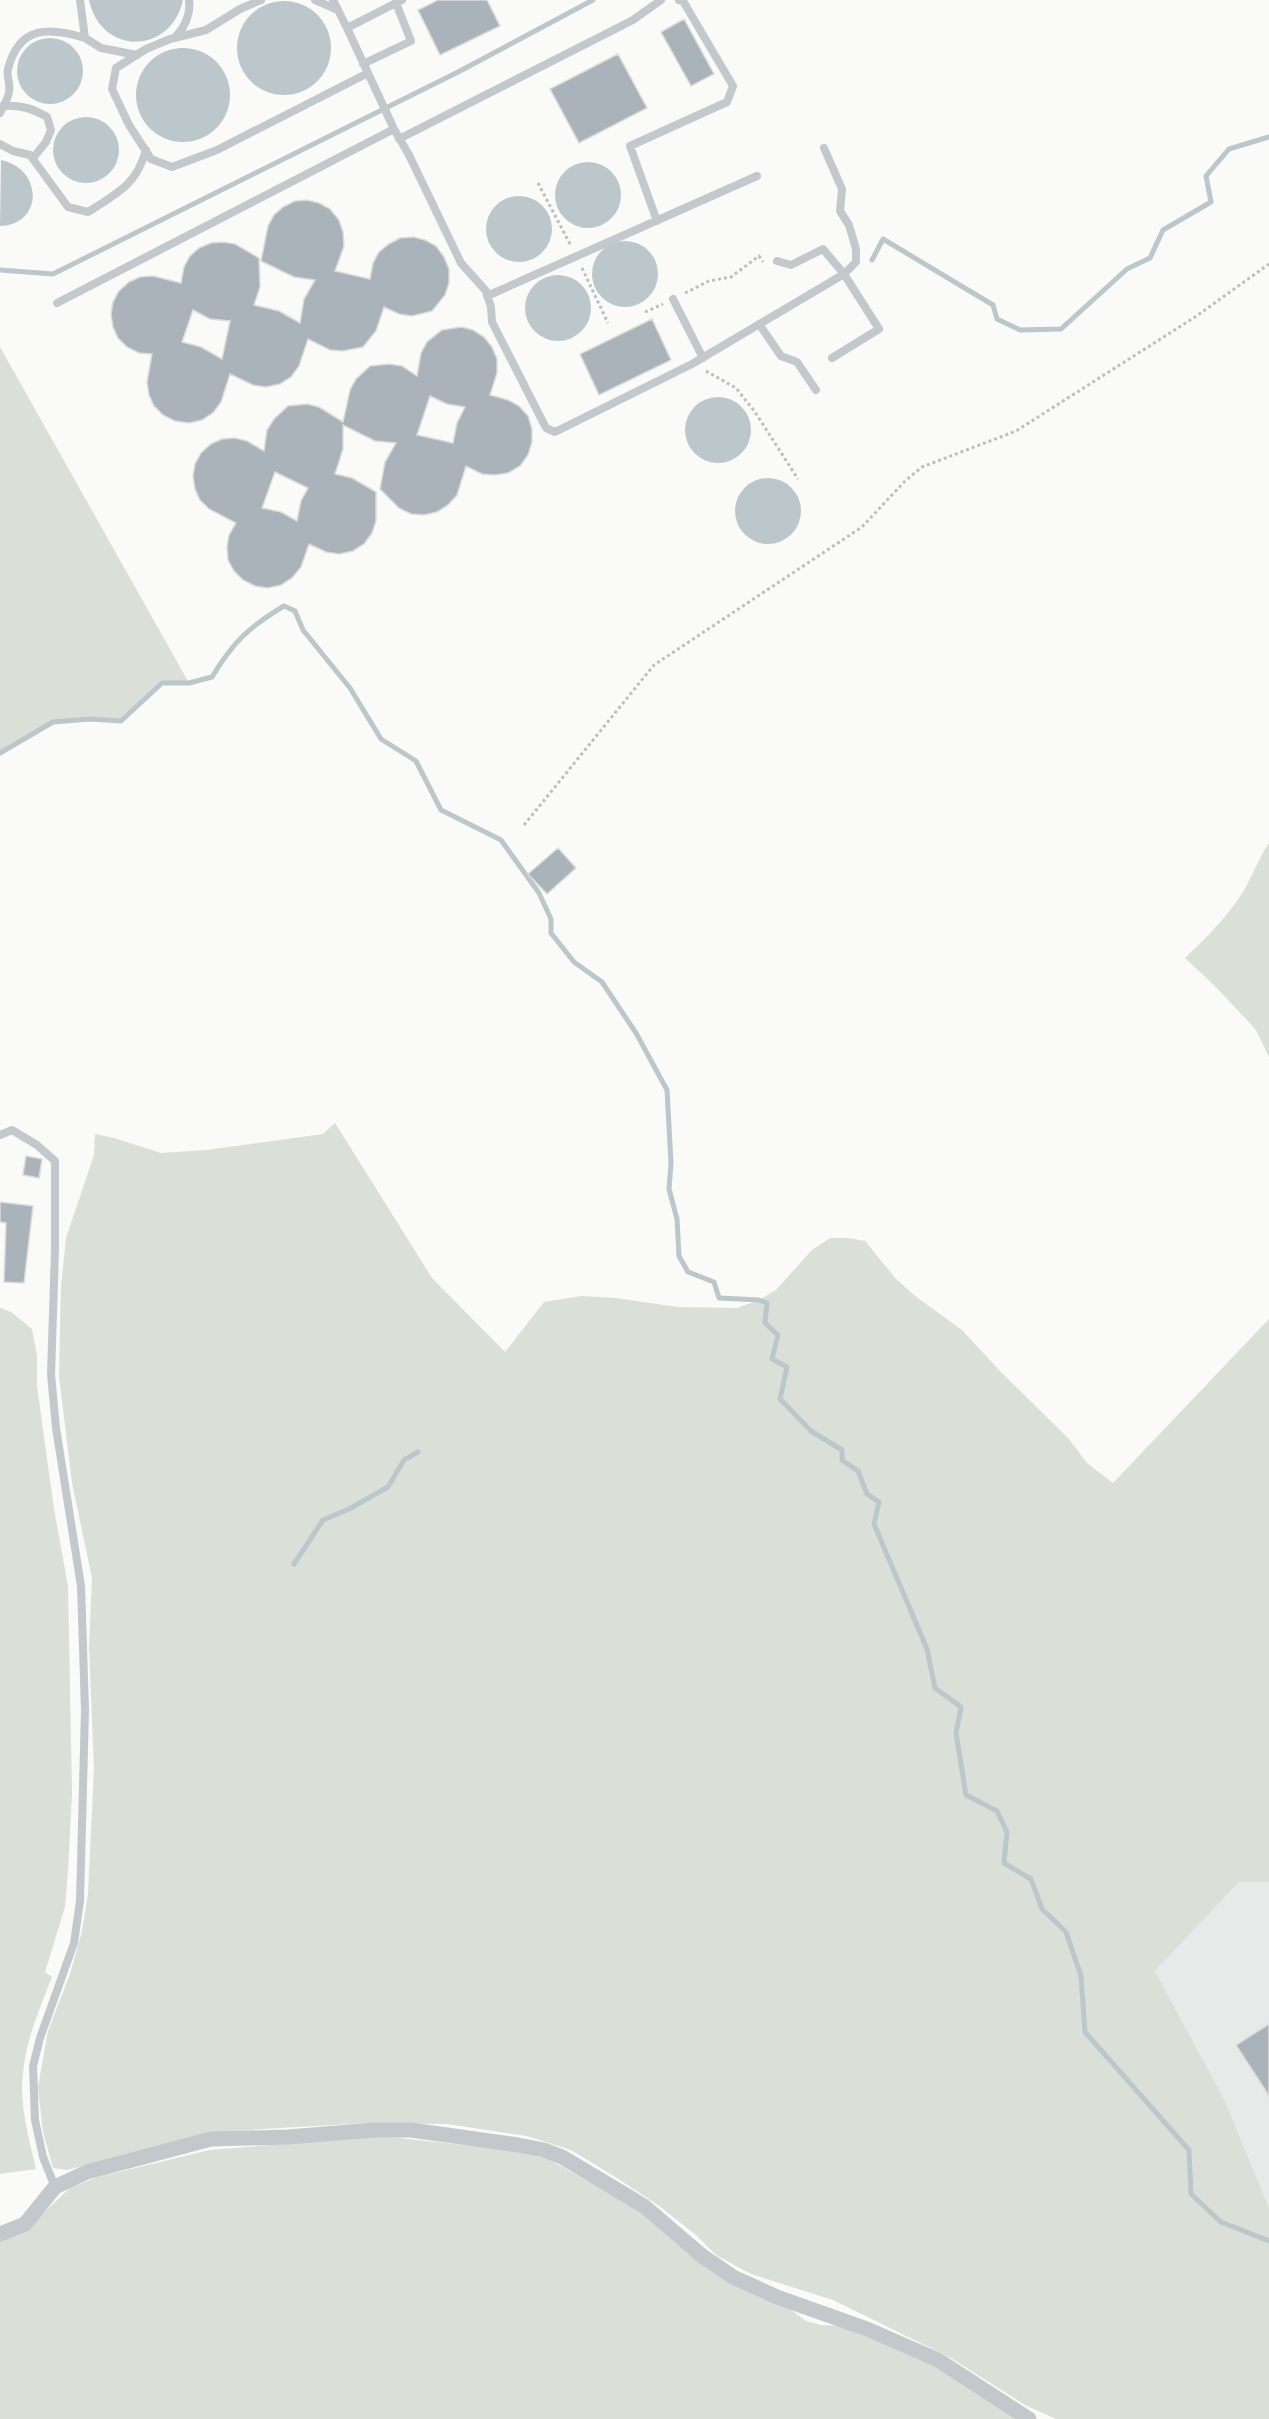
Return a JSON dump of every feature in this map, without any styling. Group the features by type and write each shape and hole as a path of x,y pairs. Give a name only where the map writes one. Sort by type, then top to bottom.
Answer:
{"street":[{"path":"0,2234 25,2224 55,2187 87,2172 212,2139 411,2130 544,2150 562,2157 645,2207 701,2255 733,2277 777,2297 867,2329 929,2356 977,2384 1029,2419"}],"lane":[{"path":"80,0 85,38"},
{"path":"175,38 182,30 190,8 189,0"},
{"path":"261,0 240,9 206,30 175,38 137,55 116,68 112,89 129,125 151,159 172,166 217,150 368,73"},
{"path":"315,0 338,10"},
{"path":"333,0 461,263 486,291 492,322 546,428 555,432 703,358 844,274 856,261 856,249 849,225 840,211 842,189 824,148"},
{"path":"399,139 633,20 650,3 661,0"},
{"path":"657,221 630,146 727,102 733,86 683,1 679,0"},
{"path":"347,28 399,1 411,41 363,64"},
{"path":"2,110 10,91 7,71 15,50 27,37 39,31 62,31 85,38 101,48 137,55"},
{"path":"2,110 17,105 34,109 47,117 51,130 46,142 33,158"},
{"path":"57,303 394,129"},
{"path":"0,144 13,151 30,155 68,207 88,212 132,181 141,166 146,150"},
{"path":"488,296 757,176"},
{"path":"777,261 791,265 823,249 844,274 879,329 832,358"},
{"path":"673,299 703,358"},
{"path":"759,324 781,356 797,362 816,390"},
{"path":"0,1135 12,1130 37,1144 55,1161 51,1374 56,1428 81,1586 85,1710 80,1901 74,1943 40,2038 33,2066 34,2120 43,2157 55,2187"}],"path":[{"path":"645,312 710,280 731,277 759,256 765,264 777,261"},
{"path":"524,825 654,665 862,527 905,481 922,467 1016,431 1195,317 1269,264"},
{"path":"692,364 736,387 798,479"}],"shaded area":[{"path":"89,0 183,0 176,18 165,31 151,39 136,42 121,39 107,31 96,18"},
{"path":"284,1 302,4 317,15 328,30 331,48 328,66 317,81 302,92 284,95 266,92 251,81 240,66 237,48 240,30 251,15 266,4"},
{"path":"50,38 63,41 73,48 80,58 83,71 80,84 73,94 63,101 50,104 37,101 27,94 20,84 17,71 20,58 27,48 37,41"},
{"path":"183,48 201,51 216,62 227,77 230,95 227,113 216,128 201,139 183,142 165,139 150,128 139,113 136,95 139,77 150,62 165,51"},
{"path":"86,117 99,120 109,127 116,137 119,150 116,163 109,173 99,180 86,183 73,180 63,173 56,163 53,150 56,137 63,127 73,120"},
{"path":"1,160 15,165 25,174 31,185 33,196 31,207 24,217 14,223 0,226"},
{"path":"588,162 601,165 611,172 618,182 621,195 618,208 611,218 601,225 588,228 575,225 565,218 558,208 555,195 558,182 565,172 575,165"},
{"path":"519,196 532,199 542,206 549,216 552,229 549,242 542,252 532,259 519,262 506,259 496,252 489,242 486,229 489,216 496,206 506,199"},
{"path":"625,241 638,244 648,251 655,261 658,274 655,287 648,297 638,304 625,307 612,304 602,297 595,287 592,274 595,261 602,251 612,244"},
{"path":"558,275 571,278 581,285 588,295 591,308 588,321 581,331 571,338 558,341 545,338 535,331 528,321 525,308 528,295 535,285 545,278"},
{"path":"0,347 189,683 162,683 121,721 90,719 53,722 0,753"},
{"path":"718,397 731,400 741,407 748,417 751,430 748,443 741,453 731,460 718,463 705,460 695,453 688,443 685,430 688,417 695,407 705,400"},
{"path":"768,478 781,481 791,488 798,498 801,511 798,524 791,534 781,541 768,544 755,541 745,534 738,524 735,511 738,498 745,488 755,481"},
{"path":"1269,843 1269,1057 1256,1030 1185,958 1233,906"},
{"path":"335,1123 432,1278 505,1352 544,1302 582,1296 616,1298 677,1307 737,1308 759,1300 776,1290 812,1250 830,1238 865,1241 896,1279 915,1296 962,1330 1069,1439 1087,1463 1113,1483 1269,1319 1269,1882 1239,1882 1155,1971 1225,2101 1269,2208 1269,2419 1056,2419 1025,2405 951,2358 833,2300 751,2274 716,2255 697,2236 662,2208 617,2178 571,2150 527,2136 447,2124 367,2123 213,2132 67,2170 53,2168 43,2132 38,2087 48,2031 70,1974 82,1931 88,1894 94,1769 89,1646 92,1578 72,1483 59,1376 61,1287 66,1238 94,1155 95,1134 161,1153 207,1150 323,1134"},
{"path":"0,1308 11,1312 32,1329 37,1356 37,1386 54,1509 68,1586 72,1793 65,1907 45,1972 52,1977 30,2036 23,2073 22,2097 36,2169 0,2174"},
{"path":"1239,1882 1269,1882 1269,2208 1225,2101 1155,1971"},
{"path":"380,2136 511,2150 548,2159 632,2206 692,2257 790,2309 806,2321 821,2325 842,2326 948,2372 1018,2419 0,2419 0,2238 41,2215 70,2188 98,2177 210,2150"}],"building":[{"path":"438,0 487,0 500,26 440,55 418,10"},
{"path":"684,19 714,74 691,86 661,32"},
{"path":"618,54 647,108 579,143 550,89"},
{"path":"307,200 319,203 330,209 339,220 344,246 335,271 370,279 373,263 379,252 400,238 413,237 436,246 444,257 449,269 449,283 445,295 432,311 412,316 399,314 384,307 376,331 363,347 343,351 330,350 308,339 299,366 291,377 280,384 266,387 253,385 230,374 221,402 213,413 202,420 189,423 175,421 163,415 154,406 149,395 147,382 152,354 139,353 127,347 118,338 113,327 111,314 113,302 119,291 129,282 140,277 153,276 181,283 184,267 190,256 199,248 211,243 235,244 259,258 260,287 254,305 279,311 300,323 304,299 315,280 294,277 261,261 268,226 274,215 295,201","holes":["193,310 210,319 230,321 222,359 201,347 182,342"]},
{"path":"652,319 671,360 599,395 580,354"},
{"path":"461,327 473,330 484,337 492,347 497,359 497,373 490,395 519,406 528,416 532,429 532,442 528,455 520,466 508,473 495,475 482,474 466,466 457,495 448,505 437,512 424,515 411,514 399,508 380,489 385,462 396,443 375,441 343,425 343,449 335,474 352,478 376,492 376,521 372,533 364,544 353,551 339,554 326,552 309,544 301,567 292,578 281,585 268,588 255,586 243,580 228,560 229,535 236,523 209,509 200,500 195,489 193,476 195,464 201,453 211,444 222,439 235,438 247,441 264,451 267,430 274,419 288,406 307,404 319,407 343,422 350,390 356,379 370,366 389,364 402,366 417,376 421,353 427,342 442,330","holes":["430,396 447,404 465,407 457,423 453,443 417,435","275,472 308,488 301,501 297,521 281,512 262,508"]},
{"path":"558,848 576,868 547,894 528,874"},
{"path":"26,1156 42,1159 39,1178 23,1175"},
{"path":"0,1202 33,1206 24,1283 4,1282 6,1223 0,1222"},
{"path":"1269,2024 1269,2096 1236,2045"}],"waterway":[{"path":"0,270 53,274 460,71 593,0"},
{"path":"872,260 883,239 993,305 997,319 1020,330 1061,329 1127,269 1150,258 1163,230 1211,202 1206,176 1229,149 1269,137"},
{"path":"0,753 53,722 90,719 121,721 162,683 189,683 212,677 227,654 243,636 284,606 295,611 303,630 350,688 381,739 416,761 441,810 501,840 539,893 551,919 551,933 574,962 602,982 636,1033 667,1090 671,1163 669,1189 677,1219 679,1256 688,1272 714,1282 719,1298 759,1300 767,1303 765,1323 778,1335 772,1359 787,1367 780,1399 811,1431 842,1450 842,1460 858,1471 867,1494 879,1502 874,1524 927,1649 935,1688 961,1707 956,1733 966,1795 997,1811 1007,1832 1004,1863 1031,1879 1042,1909 1066,1932 1081,1976 1085,2032 1189,2150 1191,2194 1221,2222 1269,2241"},
{"path":"294,1564 323,1520 349,1509 388,1487 404,1460 418,1452"}]}
